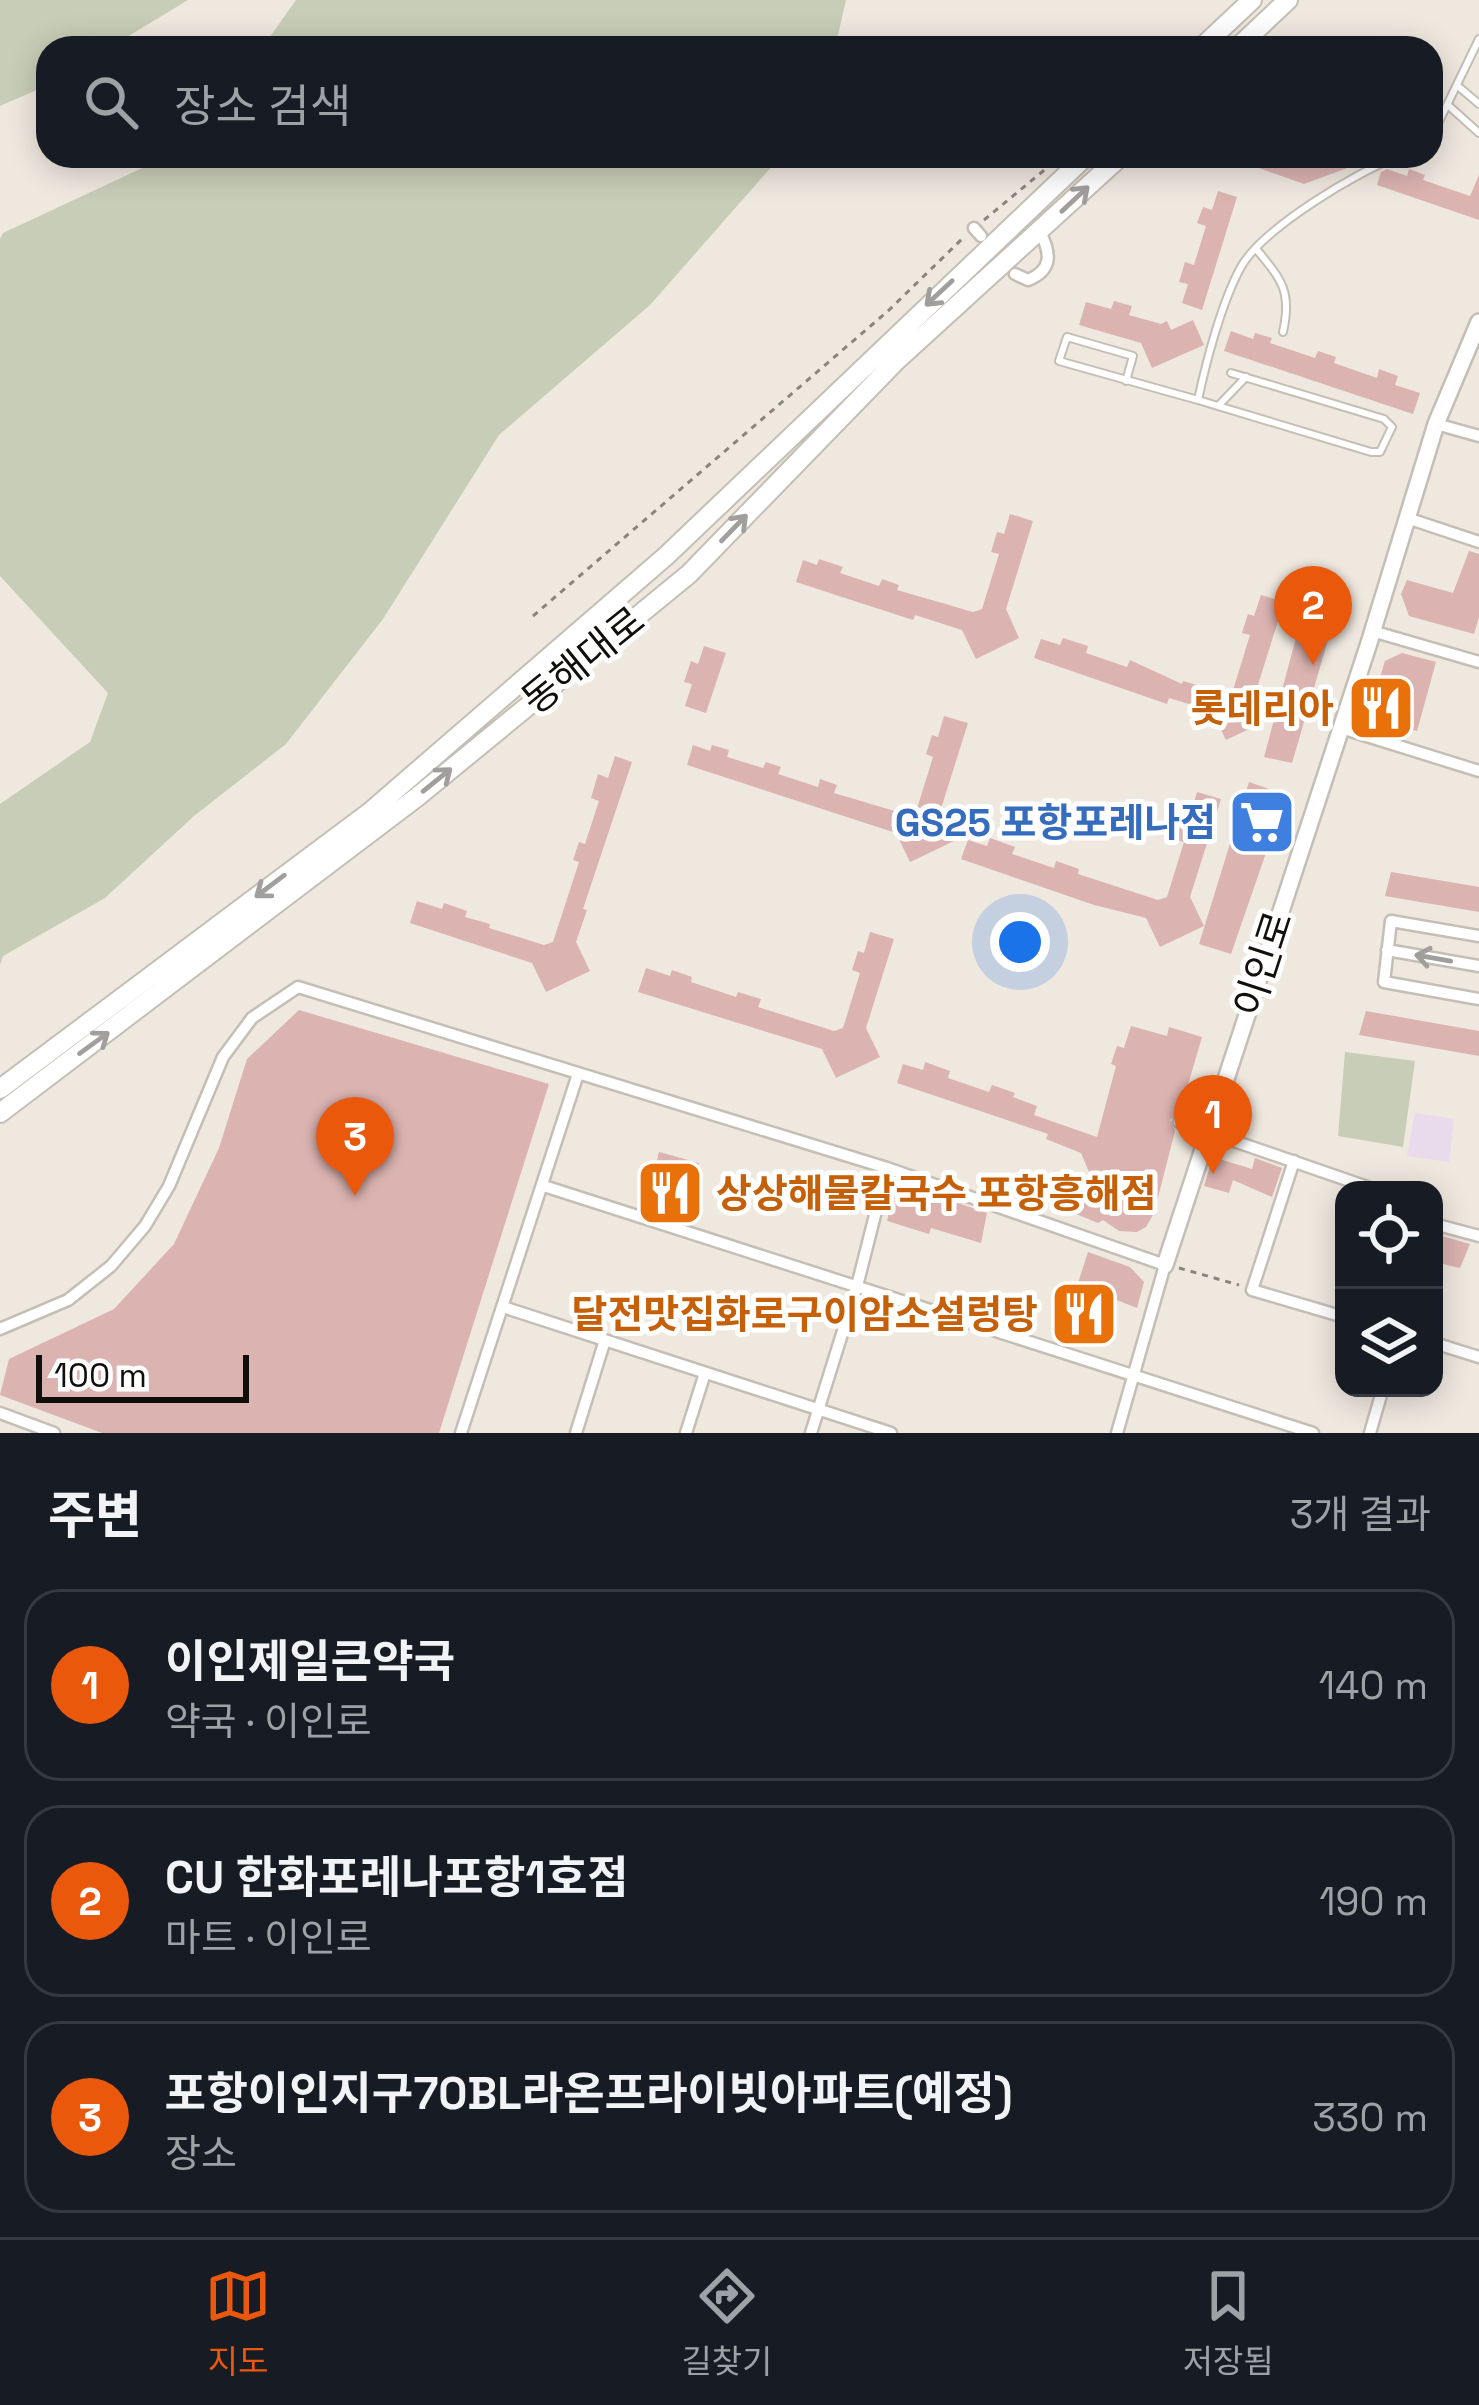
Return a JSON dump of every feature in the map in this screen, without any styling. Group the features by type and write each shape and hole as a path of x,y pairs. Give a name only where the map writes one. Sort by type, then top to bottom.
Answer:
{"main road":[{"path":"1214,36 1252,0"},
{"path":"1250,36 1288,0"},
{"path":"0,1089 370,812 667,556 1073,168"},
{"name":"동해대로","path":"0,1113 417,797 689,574 897,360 1108,168"}],"street":[{"path":"1016,274 1028,280 1048,263 1050,251 1040,232"},
{"name":"이인로","path":"1169,1266 1207,1132 1436,424 1479,322"},
{"path":"1436,424 1479,436"},
{"path":"1407,518 1479,542"},
{"path":"1372,631 1479,662"},
{"path":"1341,728 1479,771"},
{"path":"1479,936 1391,921 1384,982 1479,999"},
{"path":"1388,950 1479,966"},
{"path":"0,1329 68,1300 111,1266 145,1226 169,1186 223,1057 252,1018 298,987 887,1168 1169,1266 1117,1433"},
{"path":"461,1433 578,1075"},
{"path":"1179,1122 1351,1181"},
{"path":"1294,1161 1252,1289 1335,1314"},
{"path":"811,1433 857,1286 887,1168"},
{"path":"544,1186 1312,1433"},
{"path":"1443,1226 1479,1236"},
{"path":"503,1307 891,1433"},
{"path":"576,1433 605,1340"},
{"path":"1443,1346 1479,1357"},
{"path":"686,1433 705,1373"},
{"path":"1370,1433 1380,1397"},
{"path":"0,1413 53,1433"}],"lane":[{"path":"1443,116 1479,39"},
{"path":"1458,86 1479,104"},
{"path":"1449,106 1479,133"},
{"path":"1198,400 1230,291 1243,263 1322,197 1370,168"},
{"path":"1256,248 1279,277 1289,304 1283,332"},
{"path":"1126,381 1133,356 1067,337 1059,361 1126,381 1219,406 1371,452 1386,446 1392,427 1384,419 1231,373"},
{"path":"1219,406 1246,377"}],"path":[{"path":"533,616 1048,168"},
{"path":"1169,1266 1252,1289"}],"shaded area":[{"path":"1415,1113 1454,1119 1449,1162 1407,1156"}],"green space":[{"path":"0,0 188,0 129,36 36,36 36,90 0,106"},
{"path":"296,0 846,0 838,36 270,36"},
{"path":"142,168 770,168 650,305 499,435 383,619 286,744 194,816 105,898 3,956 0,965 0,804 90,742 108,693 0,576 3,233"},
{"path":"1345,1052 1415,1061 1403,1147 1338,1136"}],"building":[{"path":"1259,168 1347,168 1304,184"},
{"path":"1387,169 1407,176 1409,169 1425,175 1423,180 1470,196 1479,175 1479,220 1377,185"},
{"path":"1218,191 1237,197 1202,310 1182,303 1188,284 1179,282 1185,262 1194,265 1206,226 1197,223 1203,207 1212,210"},
{"path":"1114,301 1132,306 1129,315 1161,324 1167,321 1171,330 1193,320 1204,345 1152,368 1141,343 1079,325 1086,302 1111,309"},
{"path":"1231,331 1253,339 1255,333 1272,338 1270,343 1315,358 1318,351 1336,357 1334,363 1377,378 1379,369 1398,376 1395,385 1420,393 1413,414 1224,351"},
{"path":"1010,514 1033,521 1006,609 1019,638 976,659 962,630 915,615 913,620 796,582 803,560 817,565 819,559 843,567 840,573 879,586 882,579 899,585 897,590 973,612 982,609 999,554 991,552"},
{"path":"1469,551 1479,554 1479,617 1474,634 1409,616 1401,594 1407,580 1453,593"},
{"path":"1261,595 1284,602 1256,691 1270,719 1226,740 1212,711 1169,698 1167,704 1034,658 1041,639 1060,645 1063,638 1088,646 1086,653 1127,667 1130,660 1182,684 1224,693 1233,690 1250,635 1242,633"},
{"path":"1300,623 1330,633 1292,763 1264,757"},
{"path":"704,646 726,653 706,713 685,706 692,684 684,682 691,661 698,664"},
{"path":"1402,653 1436,662 1417,731 1374,719 1370,710 1385,661"},
{"path":"944,716 968,723 940,812 954,841 910,862 896,833 687,765 693,745 710,751 712,745 729,750 727,757 763,768 766,762 781,767 778,774 818,787 820,779 837,785 834,793 908,815 916,812 933,757 926,754"},
{"path":"615,756 632,762 576,942 590,971 546,992 532,963 410,923 417,901 442,909 444,903 467,911 465,917 490,924 489,928 544,945 553,942 579,862 573,860 579,842 585,844 599,801 591,798 598,774 608,778"},
{"path":"1249,782 1286,795 1231,954 1199,944"},
{"path":"1197,792 1221,799 1190,897 1204,926 1160,947 1146,918 961,859 968,840 987,846 990,838 1015,847 1012,854 1054,868 1056,861 1079,869 1078,874 1158,900 1167,897 1184,842 1176,840 1182,820 1188,822"},
{"path":"1391,872 1479,887 1479,912 1385,896"},
{"path":"870,932 894,939 866,1028 880,1057 836,1078 822,1049 638,992 646,968 670,976 672,970 692,977 691,982 736,997 738,992 761,999 758,1007 834,1031 843,1028 860,973 852,970"},
{"path":"299,1010 549,1084 439,1433 102,1433 0,1395 9,1359 114,1309 174,1244 219,1148 247,1059"},
{"path":"1366,1011 1479,1031 1479,1056 1359,1035"},
{"path":"1131,1026 1167,1036 1169,1027 1202,1037 1180,1112 1170,1120 1175,1131 1154,1213 1137,1232 1119,1231 1103,1220 1098,1223 1057,1206 1067,1171 1092,1179 1081,1153 1046,1139 1048,1134 897,1083 903,1064 923,1070 925,1062 950,1071 948,1078 989,1092 992,1085 1015,1093 1013,1097 1037,1106 1034,1115 1097,1137 1116,1066 1111,1064 1117,1046 1124,1048"},
{"path":"659,1152 699,1163 689,1205 649,1194"},
{"path":"1213,1157 1252,1169 1255,1158 1282,1168 1272,1197 1233,1180 1229,1193 1204,1186"},
{"path":"909,1186 987,1213 981,1243 887,1221 894,1190"},
{"path":"1443,1236 1470,1244 1460,1268 1443,1264"},
{"path":"1088,1252 1130,1267 1144,1282 1137,1308 1109,1297 1097,1334 1065,1323"}],"place":[{"name":"CU 한화포레나포항1호점","path":"1313,665"},
{"name":"롯데리아","path":"1381,708"},
{"name":"GS25 포항포레나점","path":"1262,822"},
{"name":"이인제일큰약국","path":"1213,1174"},
{"name":"상상해물칼국수 포항흥해점","path":"670,1193"},
{"name":"포항이인지구70BL라온프라이빗아파트(예정)","path":"355,1196"},
{"name":"달전맛집화로구이암소설렁탕","path":"1084,1314"}]}
